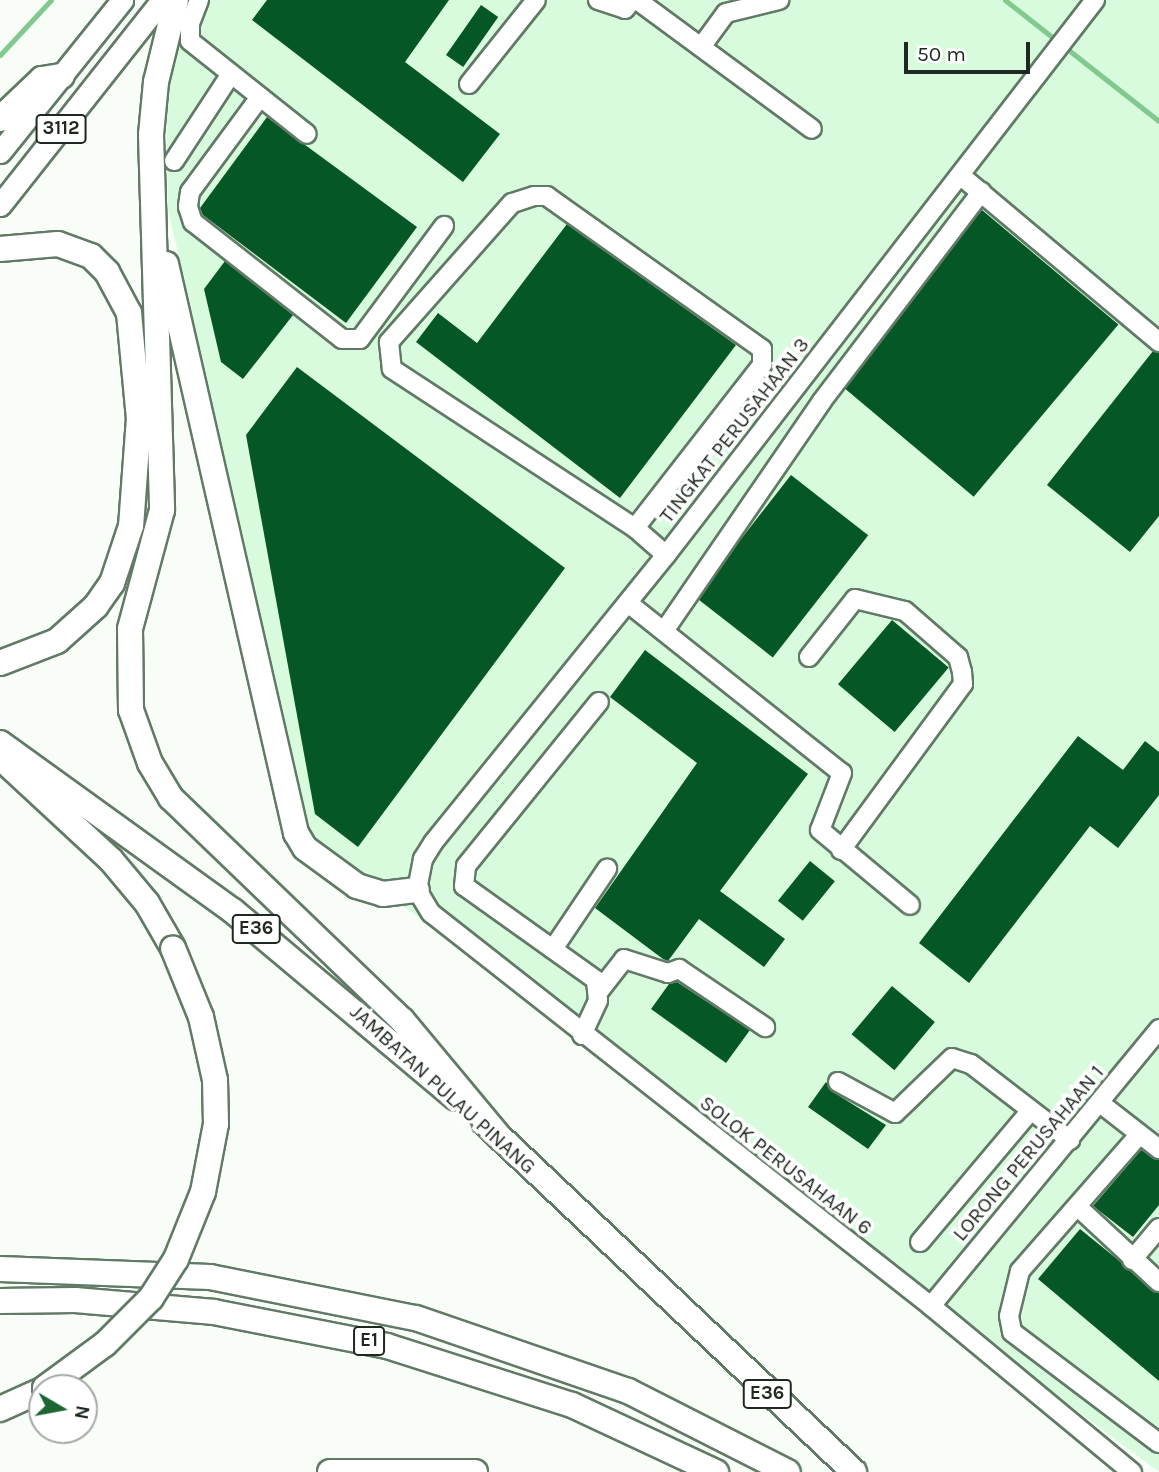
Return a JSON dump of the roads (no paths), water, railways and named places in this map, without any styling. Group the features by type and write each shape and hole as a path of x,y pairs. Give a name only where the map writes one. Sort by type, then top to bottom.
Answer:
{"highway":[{"path":"176,0 153,108 162,510 134,610 127,671 131,710 146,754 185,814 402,1020 497,1134"},
{"path":"0,119 42,79 62,76"},
{"path":"154,226 296,833 305,848 357,886 383,894 417,890"},
{"path":"0,249 29,243 70,246 91,256 114,280 132,326 139,431 131,526 108,589 57,641 0,663"},
{"name":"JAMBATAN PULAU PINANG","path":"0,743 233,911 497,1134 682,1315 854,1472"},
{"path":"0,757 111,860 147,903 173,948 201,1017 215,1080 216,1124 203,1192 176,1259 151,1298 105,1344 64,1374"},
{"name":"E1","path":"0,1269 210,1277 416,1318 628,1391 788,1472"},
{"name":"E1","path":"0,1301 86,1301 214,1312 387,1346 572,1405 716,1472"},
{"path":"0,1409 28,1396"},
{"path":"330,1472 475,1472"}],"main road":[{"name":"3112","path":"0,152 122,0"},
{"name":"3112","path":"0,205 162,0"}],"street":[{"path":"199,0 190,23 190,41 307,135"},
{"path":"469,84 536,0"},
{"path":"598,0 625,9 634,0 812,129"},
{"path":"701,47 726,13 779,0"},
{"name":"TINGKAT PERUSAHAAN 3","path":"417,890 423,859 433,844 666,555 1093,4"},
{"path":"174,161 231,74"},
{"path":"260,97 190,192 188,207 193,222 342,338 360,339 444,226"},
{"path":"960,175 1159,342"},
{"path":"664,631 822,401 981,192"},
{"path":"635,528 762,365 762,349 547,196 512,203 389,342 392,369 635,528 666,555"},
{"path":"809,657 855,599 905,611 958,657 962,671 963,684 841,850"},
{"path":"628,603 842,773 843,783 820,822 826,838 910,905"},
{"path":"599,702 466,866 464,886 596,980 600,990"},
{"path":"552,949 607,869"},
{"name":"SOLOK PERUSAHAAN 6","path":"417,890 431,914 931,1306 1132,1472"},
{"path":"582,1035 600,990 624,959 668,973 679,969 765,1027"},
{"name":"LORONG PERUSAHAAN 1","path":"931,1306 1159,1029"},
{"path":"838,1082 894,1113 952,1058 971,1064 1070,1140"},
{"path":"1100,1103 1159,1149"},
{"path":"920,1242 1031,1110"},
{"path":"1139,1135 1079,1208 1020,1271 1011,1293 1012,1332 1159,1443"},
{"path":"1079,1208 1132,1260 1159,1282"},
{"path":"1132,1260 1159,1228"}],"waterway":[{"path":"0,55 51,0"},
{"path":"1005,0 1159,121"}]}
